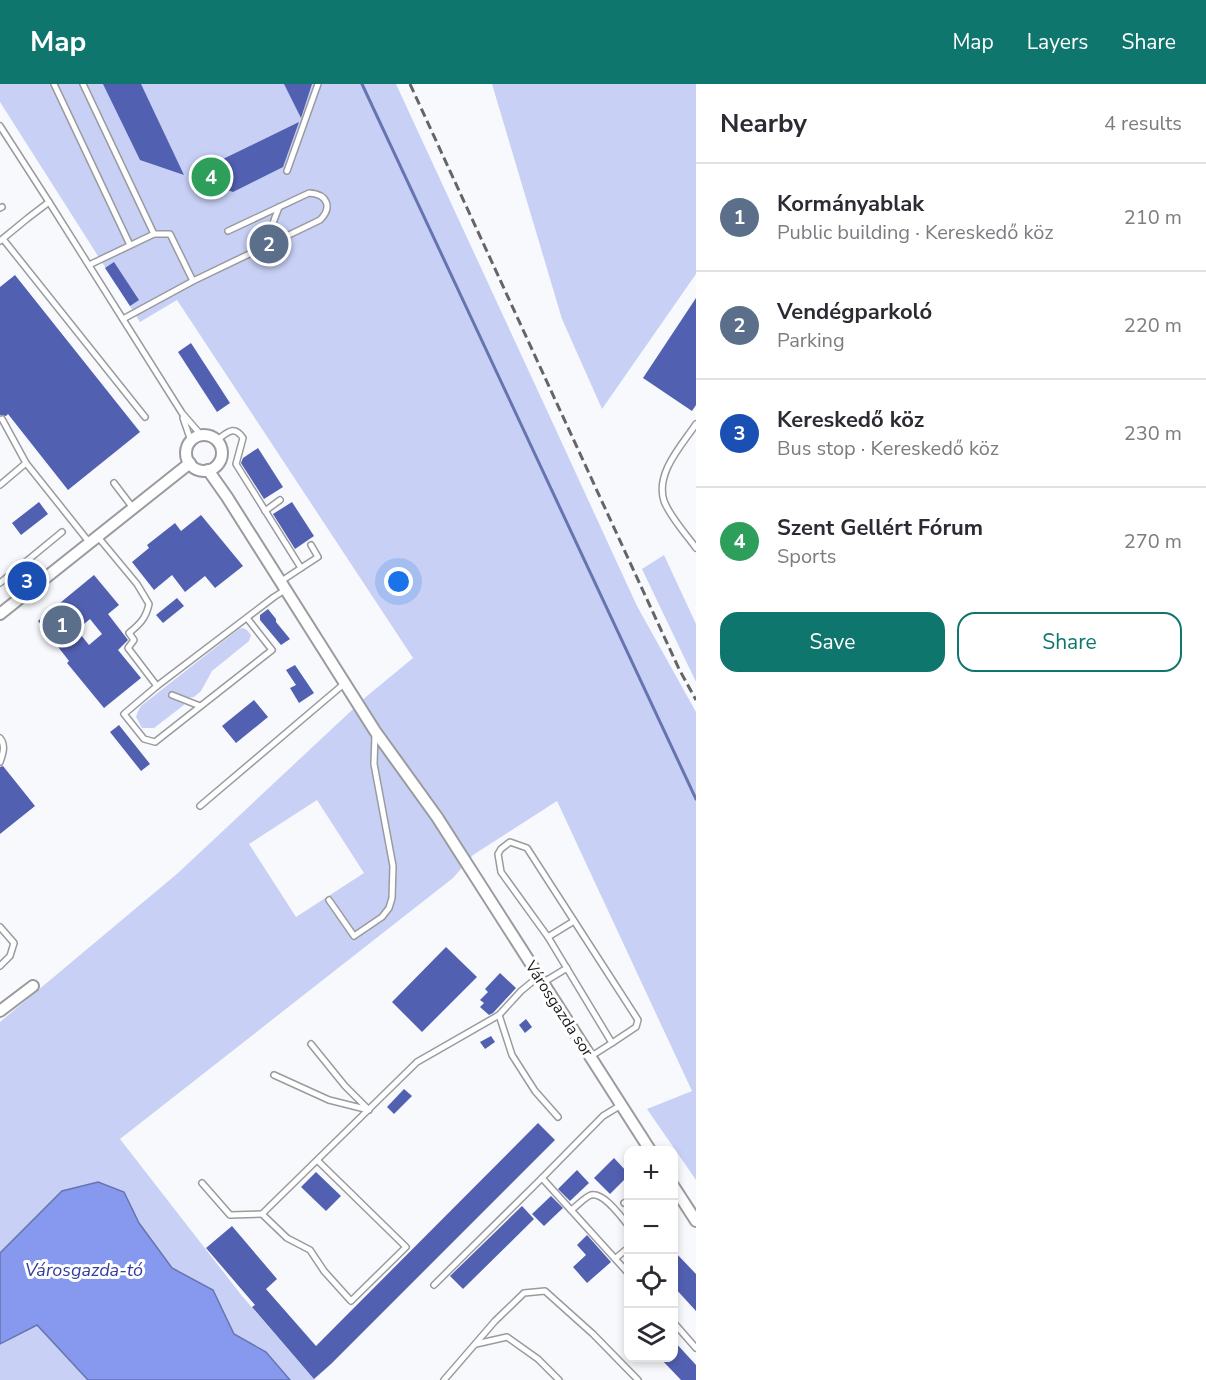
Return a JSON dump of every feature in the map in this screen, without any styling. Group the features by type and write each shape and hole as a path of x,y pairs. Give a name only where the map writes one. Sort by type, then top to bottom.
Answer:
{"street":[{"path":"207,435 217,440 221,446 220,460 212,468 201,470 195,468 186,456 187,448 196,438 207,435"},
{"path":"0,613 190,463"},
{"name":"Városgazda sor","path":"212,468 227,497 375,731 437,817 647,1146"},
{"path":"2,1007 33,986"},
{"path":"678,1193 696,1221"}],"lane":[{"path":"54,84 130,245"},
{"path":"83,84 154,234"},
{"path":"287,171 318,84"},
{"path":"0,126 196,438"},
{"path":"123,319 193,281 320,220 326,214 328,207 325,199 318,193 309,193 228,231"},
{"path":"49,202 2,240 145,417"},
{"path":"264,247 279,207"},
{"path":"89,265 154,234 170,234 193,281"},
{"path":"182,413 196,438"},
{"path":"2,419 27,463 93,539 137,584 149,604 144,621 129,633 134,640 128,648 158,686"},
{"path":"696,424 668,467 663,487 663,498 668,508 696,549"},
{"path":"217,440 231,430 236,430 243,438 236,464 301,568"},
{"path":"0,484 27,463"},
{"path":"114,483 133,508"},
{"path":"265,511 280,500"},
{"path":"0,583 62,532"},
{"path":"247,618 272,650 155,742 144,739 124,714 247,618 301,568 318,557 311,545"},
{"path":"200,806 345,683"},
{"path":"172,695 200,706"},
{"path":"329,900 354,936 382,917 389,909 392,898 393,866 374,764 375,731"},
{"path":"0,738 3,741 0,762"},
{"path":"591,1057 612,1043 636,1027 638,1020 527,848 510,842 498,854 501,872 548,936 612,1043"},
{"path":"548,936 574,921"},
{"path":"0,927 14,943 10,956 0,966"},
{"path":"202,1183 230,1215 262,1214 417,1062 499,1015 521,991 567,968"},
{"path":"499,1015 512,1055 535,1090 558,1117"},
{"path":"311,1044 345,1086 369,1110"},
{"path":"274,1075 329,1100 369,1110"},
{"path":"434,1285 603,1116 621,1105"},
{"path":"262,1214 287,1238 310,1250 324,1271 351,1301 406,1247 317,1160"},
{"path":"542,1179 624,1268"},
{"path":"571,1210 590,1195 599,1196 611,1205 624,1221"},
{"path":"616,1258 624,1251"},
{"path":"444,1380 495,1321 524,1293 545,1291 593,1334 638,1380"},
{"path":"678,1328 696,1348"},
{"path":"474,1344 507,1337 538,1359 558,1380"}],"shaded area":[{"path":"0,84 396,84 637,606 696,712 696,1180 678,1154 678,1146 673,1146 647,1109 692,1091 557,801 473,855 453,878 120,1139 242,1296 315,1380 290,1380 266,1352 234,1334 213,1290 172,1268 139,1223 124,1192 98,1182 62,1191 0,1253 0,1022 178,873 367,696 413,658 177,300 140,322 0,102","holes":["317,800 364,873 296,917 249,844"]},
{"path":"492,84 696,84 696,274 602,409 562,319"},
{"path":"664,555 696,624 696,682 642,569"},
{"path":"243,628 251,635 249,641 212,671 201,691 194,697 187,698 171,693 169,697 184,705 154,728 142,728 136,717 141,706"},
{"path":"37,1324 88,1380 0,1380 0,1344"}],"water":[{"name":"Városgazda-tó","path":"98,1182 124,1192 139,1223 172,1268 213,1290 234,1334 266,1352 290,1380 88,1380 37,1325 0,1344 0,1253 62,1191"}],"building":[{"path":"103,84 141,84 184,175 140,160"},
{"path":"284,84 312,84 301,118"},
{"path":"299,122 283,167 233,192 188,176"},
{"path":"114,262 139,300 130,306 105,268"},
{"path":"15,275 140,432 68,490 8,414 0,415 0,287"},
{"path":"696,298 696,405 692,411 643,378"},
{"path":"191,343 230,403 217,412 178,352"},
{"path":"258,448 283,487 264,499 241,463 243,458"},
{"path":"39,502 48,514 21,535 12,523"},
{"path":"292,502 314,536 295,549 273,514"},
{"path":"201,515 243,566 215,588 205,576 185,592 172,575 154,590 132,562 149,548 147,545 175,523 181,531"},
{"path":"94,575 119,605 108,614 128,640 118,650 141,678 104,708 67,663 69,661 38,621","holes":["90,619 102,634 89,645 77,630"]},
{"path":"177,598 184,606 163,623 156,615"},
{"path":"268,609 290,639 281,645 260,620 260,615"},
{"path":"295,665 314,693 299,703 290,688 296,685 286,670"},
{"path":"254,700 268,717 236,743 222,726"},
{"path":"119,725 150,764 141,771 110,732"},
{"path":"3,766 35,806 0,834 0,767"},
{"path":"446,947 477,977 422,1032 392,1002"},
{"path":"500,973 516,988 489,1015 480,1007 484,1003 480,1000 488,992 485,989"},
{"path":"526,1019 532,1027 525,1033 519,1025"},
{"path":"491,1036 495,1042 485,1049 480,1042"},
{"path":"404,1089 412,1096 394,1114 387,1107"},
{"path":"538,1123 555,1140 314,1379 252,1307 255,1305 206,1248 232,1226 277,1279 266,1289 316,1346"},
{"path":"614,1158 624,1169 624,1180 610,1194 594,1178"},
{"path":"577,1170 589,1183 570,1201 558,1189"},
{"path":"316,1172 341,1196 326,1211 301,1187"},
{"path":"551,1196 563,1208 544,1226 532,1214"},
{"path":"522,1206 534,1219 463,1289 450,1276"},
{"path":"587,1235 611,1262 587,1283 573,1267 586,1255 577,1245"},
{"path":"678,1255 696,1274 696,1311 678,1291"},
{"path":"678,1345 696,1365 696,1380 681,1380 664,1362 678,1362"}],"waterway":[{"path":"362,84 696,799"}],"railway":[{"path":"410,84 679,669 696,700"}],"place":[{"name":"Szent Gellért Fórum","path":"211,177"},
{"name":"Vendégparkoló","path":"269,244"},
{"name":"Kereskedő köz","path":"27,581"},
{"name":"Kormányablak","path":"62,625"}]}
